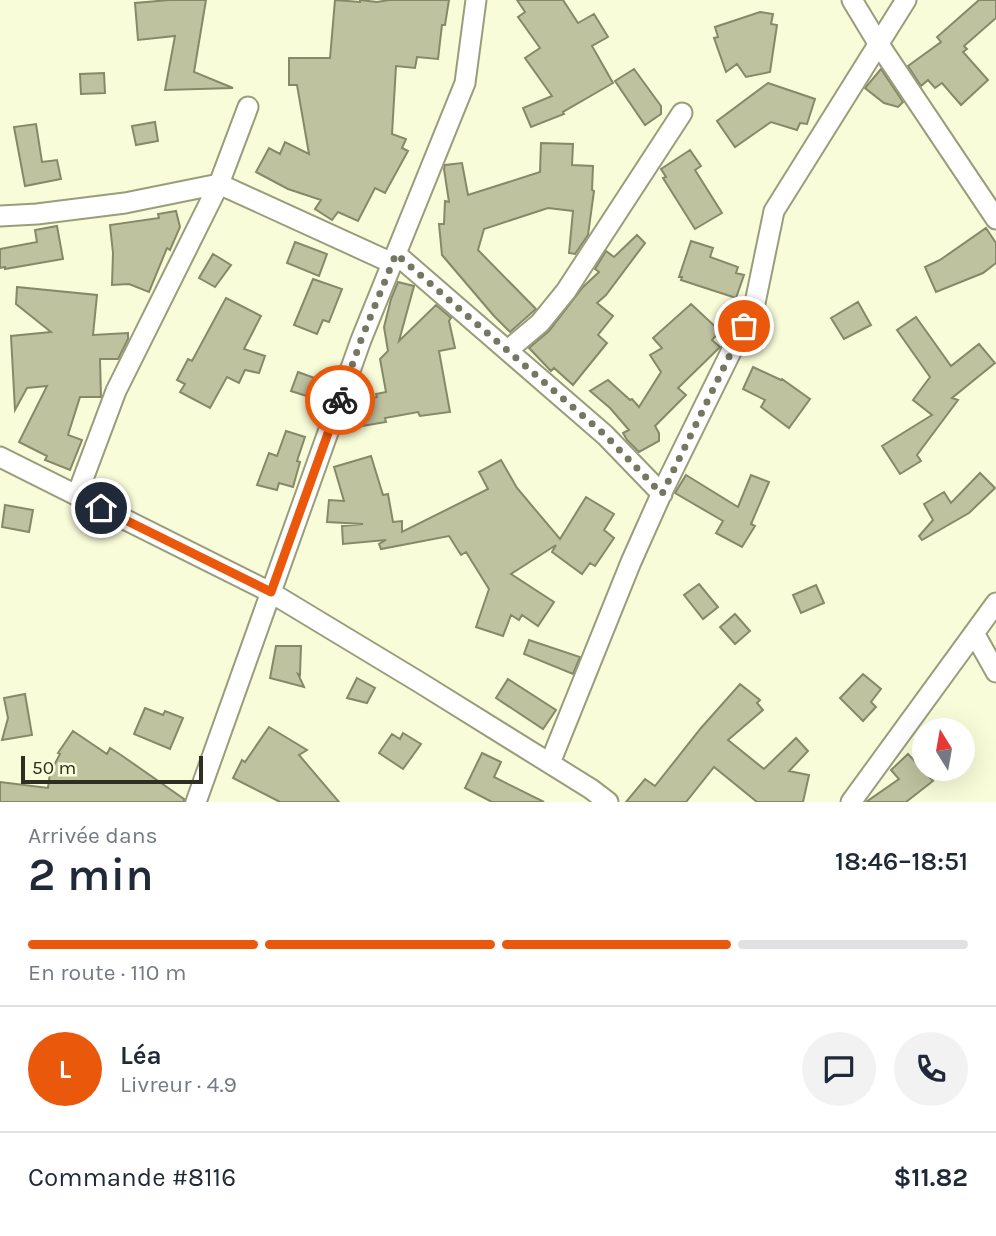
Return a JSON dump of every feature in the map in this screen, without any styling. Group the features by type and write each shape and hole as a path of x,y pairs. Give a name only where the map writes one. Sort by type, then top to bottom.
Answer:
{"street":[{"path":"196,802 361,340 465,83 476,0"},
{"path":"852,0 878,44 996,219"},
{"path":"550,763 631,562 755,303 774,211 906,0"},
{"path":"77,495 116,391 219,184 248,107"},
{"path":"508,350 540,324 566,290 682,113"},
{"path":"0,216 125,203 219,184 394,258 508,350 605,435 662,494"},
{"path":"0,457 271,592 550,763 608,802"},
{"path":"851,802 996,603"},
{"path":"974,633 996,672"}],"building":[{"path":"206,0 194,72 233,88 165,90 175,36 138,40 135,3"},
{"path":"335,0 449,0 445,25 442,25 438,59 417,57 415,68 396,66 392,134 406,139 402,148 408,151 385,193 375,188 358,221 338,212 332,220 315,209 321,200 288,189 256,172 269,148 280,154 285,142 309,154 297,85 289,85 289,58 330,58"},
{"path":"517,0 563,0 578,23 594,14 608,37 592,46 613,83 563,112 564,114 531,127 523,108 552,96 525,58 540,48 518,17 525,12"},
{"path":"979,0 996,0 996,18 964,46 967,49 963,52 988,80 961,105 942,83 935,88 928,80 921,86 908,66 941,42 937,37"},
{"path":"760,12 773,14 771,24 777,25 770,72 746,77 737,64 726,72 714,38 718,37 715,27"},
{"path":"634,69 661,106 661,114 645,125 615,81"},
{"path":"881,69 903,102 898,107 884,103 865,88"},
{"path":"104,73 105,93 81,94 80,74"},
{"path":"768,83 815,99 807,124 800,123 797,130 771,122 735,147 717,121"},
{"path":"155,122 158,141 136,145 132,126"},
{"path":"36,124 42,162 57,160 61,179 25,186 14,127"},
{"path":"541,143 573,144 572,165 593,166 594,191 588,235 575,254 569,253 573,211 548,208 484,229 478,250 536,309 510,332 442,255 439,224 444,224 445,201 449,202 444,169 445,165 462,163 468,195 540,172"},
{"path":"690,150 701,166 695,170 722,213 695,229 663,178 666,177 661,169"},
{"path":"176,211 180,227 170,250 167,248 149,292 129,284 112,285 110,225 159,218 158,214"},
{"path":"57,226 63,259 0,268 0,249 37,242 35,230"},
{"path":"986,228 996,243 996,263 983,273 936,292 925,267 940,260"},
{"path":"637,235 645,243 597,303 613,316 598,335 607,343 573,385 554,368 551,371 529,348 549,331 583,287 599,272 595,269 606,251 614,257"},
{"path":"691,241 713,248 710,257 738,267 736,273 744,275 736,298 681,280 682,277 679,277"},
{"path":"295,242 327,254 319,276 287,263"},
{"path":"213,254 231,265 215,287 199,278"},
{"path":"313,279 342,289 329,322 323,320 317,334 294,325"},
{"path":"398,282 414,286 399,341 436,305 451,318 449,321 455,348 439,351 450,412 420,416 418,412 385,418 386,422 350,428 348,414 352,402 377,397 376,394 386,392 380,359 388,351 384,327"},
{"path":"17,287 97,295 93,335 128,333 128,339 118,359 100,359 101,397 80,397 68,435 82,440 70,470 45,460 47,456 19,442 47,386 27,388 15,410 11,336 51,332 16,304"},
{"path":"226,298 261,316 244,349 265,356 259,373 245,370 239,383 227,377 210,408 180,392 185,384 177,380 188,359 192,361"},
{"path":"858,302 871,325 844,339 831,318"},
{"path":"691,304 720,331 712,340 720,347 678,388 686,395 655,426 659,441 639,452 623,433 629,430 610,408 590,391 608,380 639,407 661,372 650,355 662,348 653,338"},
{"path":"916,317 951,366 979,344 995,363 952,398 958,400 917,455 921,461 900,474 882,446 932,415 913,400 930,377 897,330"},
{"path":"753,367 782,379 810,399 789,428 761,407 765,400 743,389"},
{"path":"298,372 323,381 316,399 291,391"},
{"path":"286,431 305,437 297,461 300,462 293,487 279,483 277,490 257,485 269,453 277,456"},
{"path":"371,456 383,495 388,494 393,522 402,521 402,532 488,489 479,472 501,460 517,488 560,539 586,497 614,514 604,530 614,538 595,566 590,563 582,574 552,552 556,545 511,574 554,602 538,626 522,615 519,620 511,615 503,636 476,627 489,589 466,552 461,555 449,536 381,549 379,544 386,540 343,544 342,526 363,524 327,522 329,500 344,501 334,467"},
{"path":"980,473 995,488 969,513 922,540 919,536 933,520 924,504 944,492 951,503"},
{"path":"686,475 738,507 751,475 769,482 751,524 755,526 742,547 716,533 723,521 675,493"},
{"path":"5,505 33,510 29,532 2,527"},
{"path":"699,584 718,607 703,619 684,595"},
{"path":"816,585 824,603 801,613 793,595"},
{"path":"735,614 750,631 735,644 720,627"},
{"path":"529,640 580,657 573,674 524,654"},
{"path":"276,646 301,646 300,675 298,674 304,687 270,678"},
{"path":"863,674 881,689 871,702 876,707 863,721 840,698"},
{"path":"357,678 375,688 367,703 347,698"},
{"path":"508,679 556,710 543,729 496,698"},
{"path":"740,684 760,700 757,703 763,710 728,740 764,769 796,738 808,751 789,771 809,775 803,802 757,802 714,767 686,802 626,802 645,779 655,786"},
{"path":"25,694 32,735 2,740 8,718 4,698"},
{"path":"145,708 163,715 165,711 183,718 170,749 134,734"},
{"path":"269,727 307,750 299,755 339,802 280,802 233,778 242,760 245,762"},
{"path":"73,731 107,754 110,748 121,755 184,799 184,802 0,802 0,782 48,788 50,773 60,754 58,753"},
{"path":"403,733 421,744 403,769 379,753 392,734 400,739"},
{"path":"482,753 501,762 494,777 544,802 492,802 465,788"},
{"path":"908,754 912,758 912,781 933,781 906,802 866,802 899,779 891,770"}],"way so far":[{"path":"340,400 396,254 605,435 662,494 744,326"}],"route":[{"path":"101,508 271,592 340,400"}]}
